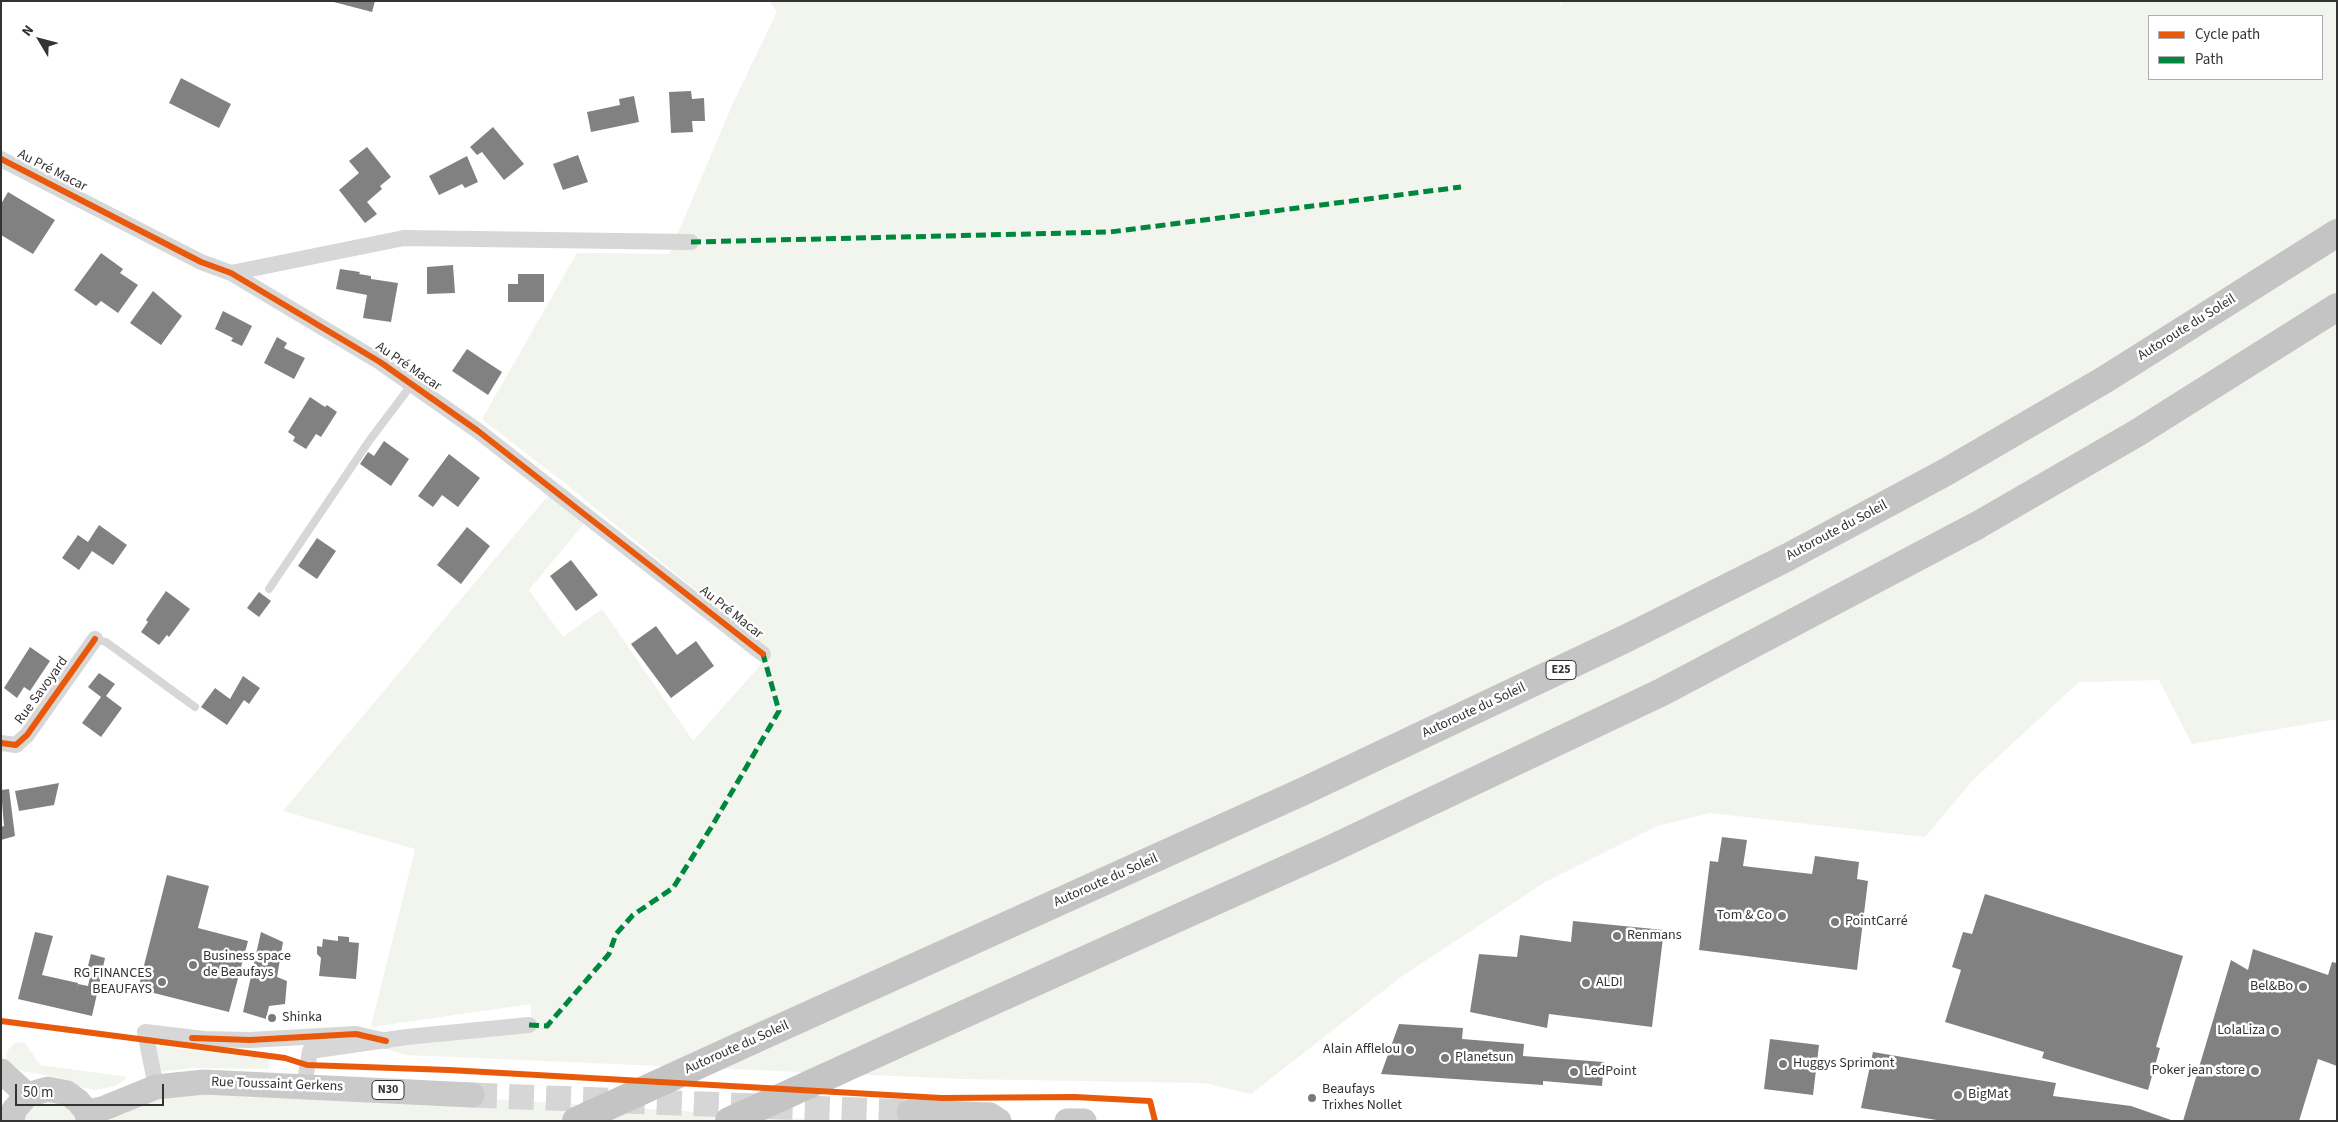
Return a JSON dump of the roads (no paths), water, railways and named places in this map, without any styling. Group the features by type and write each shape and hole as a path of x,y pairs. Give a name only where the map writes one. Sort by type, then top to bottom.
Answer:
{"highway":[{"name":"Autoroute du Soleil","path":"576,1121 1304,792 1618,643 1788,557 1946,472 2095,385 2337,234"},
{"path":"729,1121 1331,849 1662,692 1978,525 2137,433 2337,308"}],"main road":[{"path":"1,1071 27,1095 14,1110 12,1121"},
{"name":"Rue Toussaint Gerkens","path":"88,1116 156,1087 204,1082 472,1095"},
{"name":"N30","path":"27,1095 48,1089 67,1093 78,1101 88,1116"},
{"path":"909,1112 990,1115 999,1121"},
{"path":"1067,1121 1084,1121"}],"street":[{"name":"Au Pré Macar","path":"1,159 201,262 231,274 380,362 478,431 763,654"},
{"path":"231,274 404,238 691,242"},
{"name":"Rue Savoyard","path":"1,743 16,745 26,735 95,639"},
{"path":"304,1086 310,1051 529,1025"},
{"path":"156,1087 144,1032 204,1039 250,1040 356,1034 386,1041"}],"lane":[{"path":"269,589 369,441 412,384"},
{"path":"95,639 106,642 195,708"}],"tunnel":[{"path":"472,1095 909,1112"}],"place":[{"name":"Tom & Co","path":"1782,916"},
{"name":"PointCarré","path":"1835,922"},
{"name":"Renmans","path":"1617,936"},
{"name":"Business space de Beaufays","path":"193,965"},
{"name":"RG FINANCES BEAUFAYS","path":"162,982"},
{"name":"ALDI","path":"1586,983"},
{"name":"Bel&Bo","path":"2303,987"},
{"name":"Shinka","path":"272,1018"},
{"name":"LolaLiza","path":"2275,1031"},
{"name":"Alain Afflelou","path":"1410,1050"},
{"name":"Planetsun","path":"1445,1058"},
{"name":"Huggys Sprimont","path":"1783,1064"},
{"name":"Poker jean store","path":"2255,1071"},
{"name":"LedPoint","path":"1574,1072"},
{"name":"BigMat","path":"1958,1095"},
{"name":"Beaufays Trixhes Nollet","path":"1312,1098"}]}
